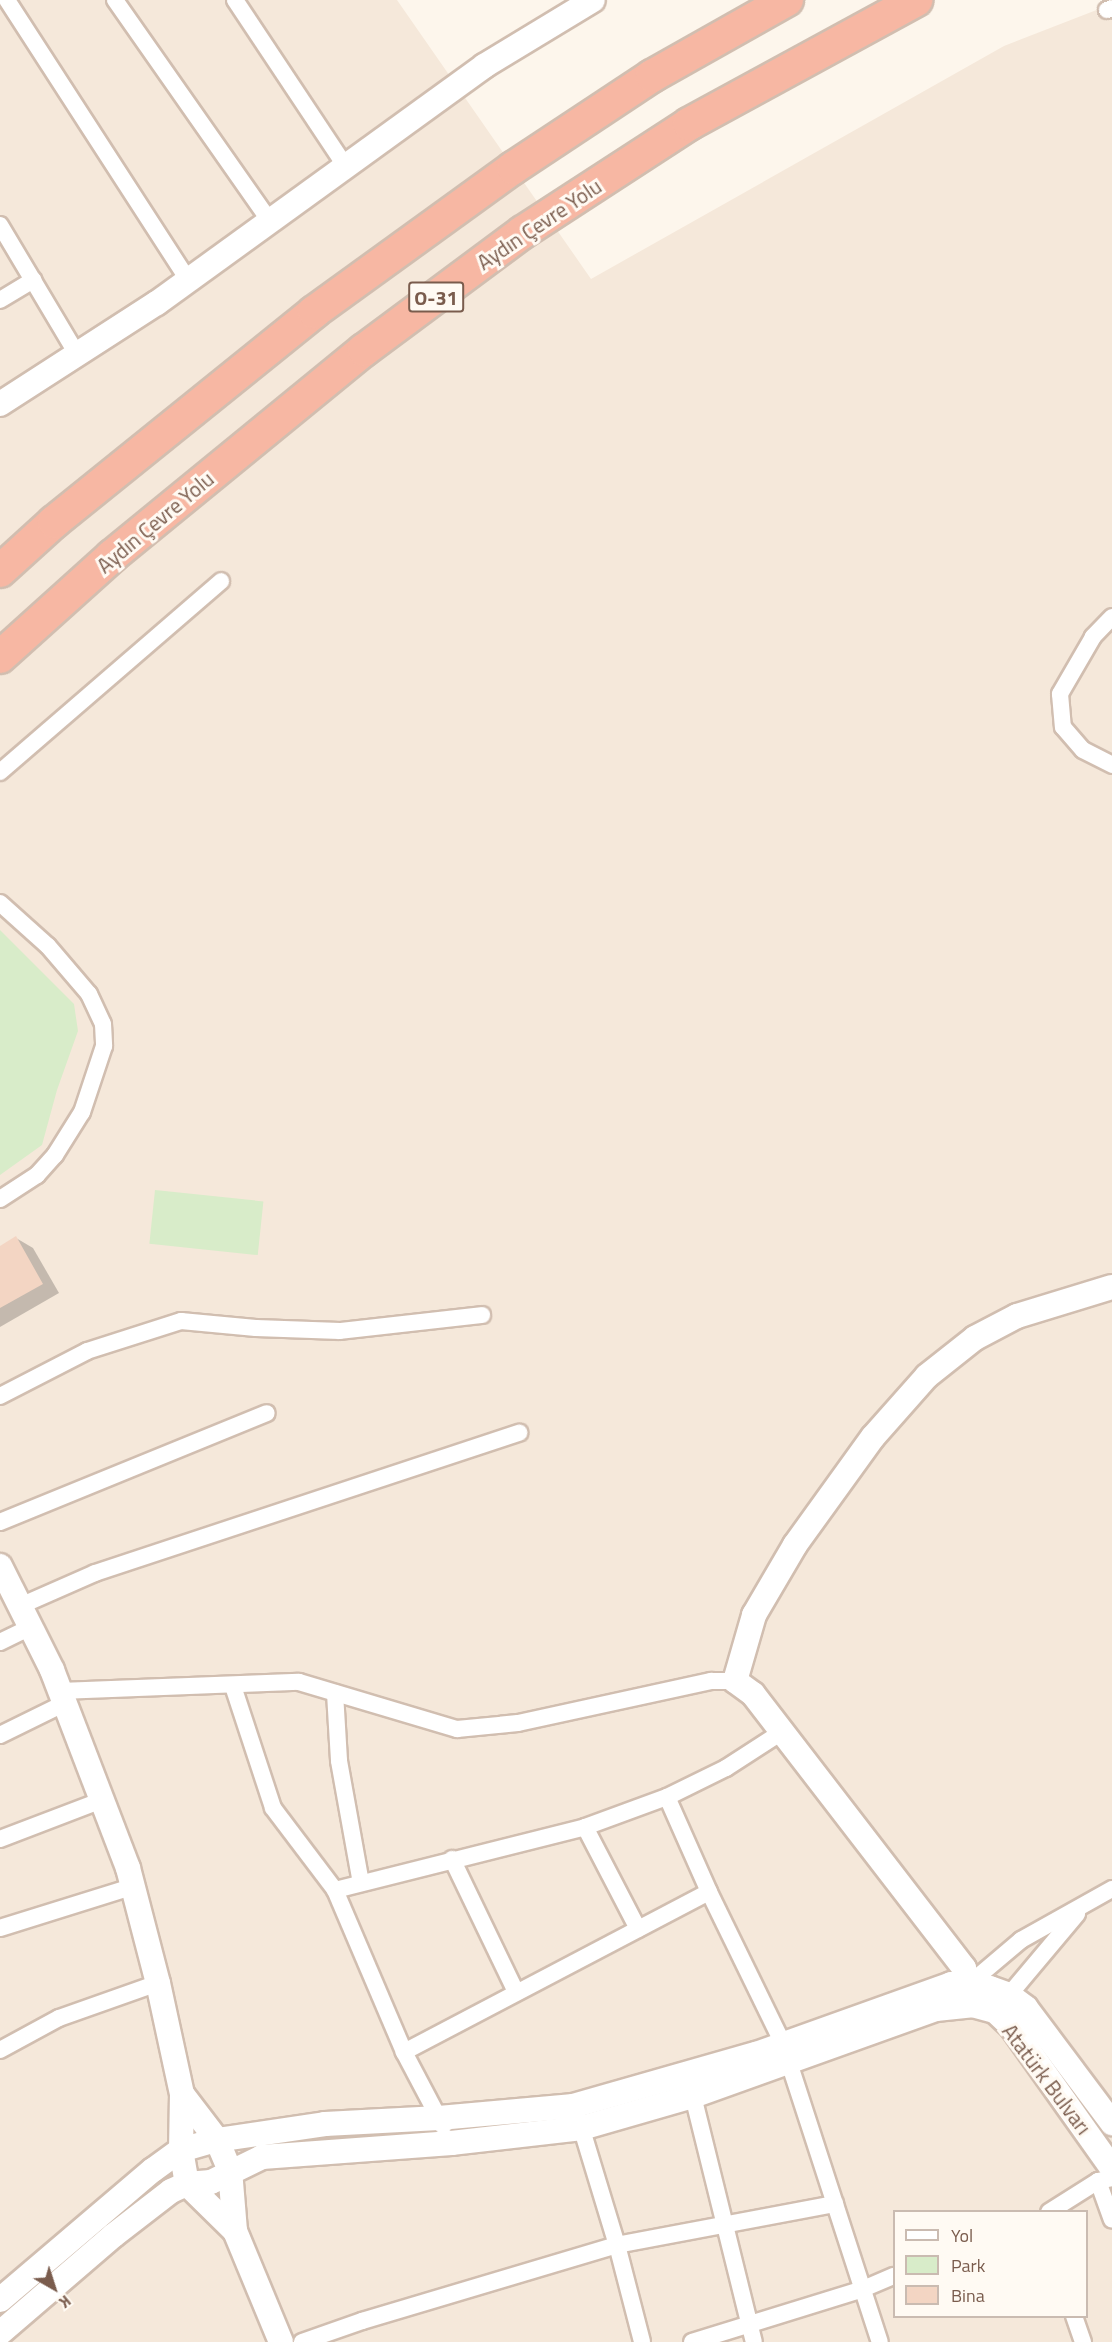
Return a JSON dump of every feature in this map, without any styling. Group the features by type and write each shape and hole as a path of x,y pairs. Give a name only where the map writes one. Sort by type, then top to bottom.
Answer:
{"highway":[{"name":"O-31","path":"0,571 177,421 323,305 513,168 652,76 787,0"},
{"name":"Aydın Çevre Yolu","path":"0,657 112,556 364,350 523,232 689,124 916,0"}],"main road":[{"path":"0,404 188,280 484,66 593,0"},
{"path":"0,2300 153,2170 181,2150 217,2140 325,2124 439,2118 573,2106 693,2074 787,2053 936,2009 971,1994 964,1968 753,1694 735,1680 754,1616 795,1545 873,1437 927,1376 975,1338 1017,1316 1112,1287"},
{"path":"1,1570 31,1627 63,1697 132,1887 158,1983 182,2094 181,2150 187,2184 235,2231"},
{"name":"Atatürk Bulvarı","path":"971,1994 1009,1995 1026,2008 1112,2123"},
{"name":"Atatürk Bulvarı","path":"971,1994 1012,2027 1107,2175"},
{"path":"0,2333 114,2235 171,2191 187,2184 211,2182 230,2170 262,2157 451,2143 582,2128 693,2096 787,2053"},
{"path":"182,2094 217,2140 230,2170 235,2231 281,2342"}],"street":[{"path":"7,0 188,280"},
{"path":"115,0 270,221"},
{"path":"235,0 346,167"},
{"path":"0,225 77,354"},
{"path":"0,300 33,280"},
{"path":"0,772 221,581"},
{"path":"1112,616 1093,637 1060,694 1063,727 1083,750 1112,765"},
{"path":"0,903 48,946 89,994 103,1024 104,1046 82,1112 55,1155 37,1175 0,1199"},
{"path":"0,1396 87,1351 180,1321 340,1332 482,1315"},
{"path":"0,1522 267,1413"},
{"path":"20,1606 95,1573 519,1432"},
{"path":"0,1642 31,1627"},
{"path":"0,1735 63,1697 299,1682 457,1729 518,1722 711,1681 735,1680"},
{"path":"233,1686 273,1808 335,1890 404,2052 451,2143"},
{"path":"335,1693 339,1761 361,1883"},
{"path":"335,1890 585,1827 667,1797 726,1768 780,1732"},
{"path":"667,1797 709,1892 787,2053 880,2342"},
{"path":"0,1839 102,1800"},
{"path":"585,1827 638,1929"},
{"path":"452,1859 516,1992"},
{"path":"0,1928 132,1887"},
{"path":"971,1994 1021,1940 1112,1889"},
{"path":"404,2052 709,1892"},
{"path":"1009,1995 1083,1907"},
{"path":"0,2050 59,2018 158,1983"},
{"path":"693,2096 754,2342"},
{"path":"573,2106 582,2128 617,2245 642,2342"},
{"path":"1050,2210 1107,2175 1112,2220"},
{"path":"302,2342 362,2321 617,2245 835,2204"},
{"path":"692,2342 863,2289 893,2276"},
{"path":"1075,2318 1083,2342"}],"shaded area":[{"path":"0,0 397,0 591,279 1004,46 1112,4 1112,2342 0,2342"}],"green space":[{"path":"0,930 74,1004 78,1031 57,1090 42,1145 0,1175"},
{"path":"155,1190 263,1201 258,1255 149,1244"}],"building":[{"path":"16,1236 43,1284 0,1308 0,1246"}]}
